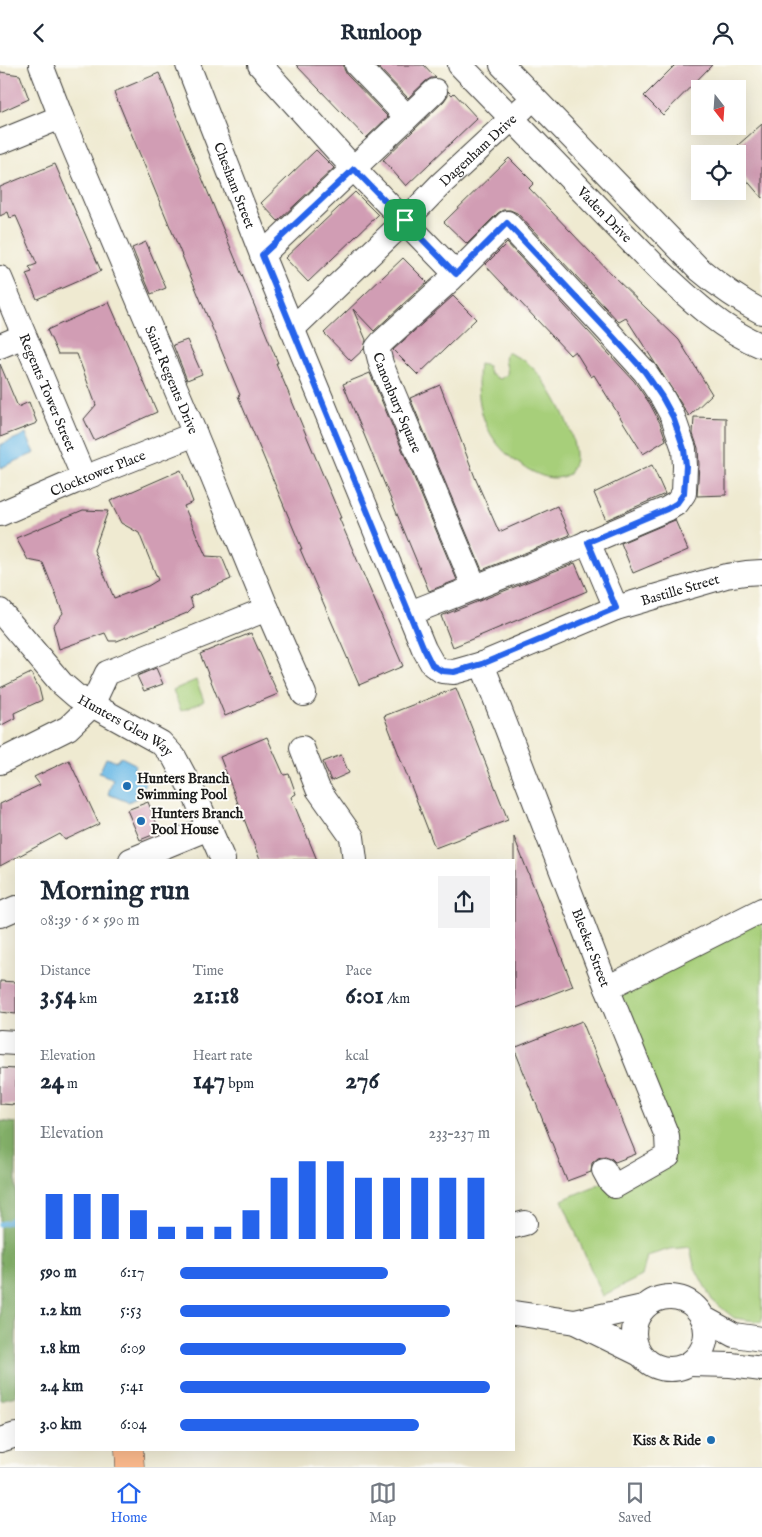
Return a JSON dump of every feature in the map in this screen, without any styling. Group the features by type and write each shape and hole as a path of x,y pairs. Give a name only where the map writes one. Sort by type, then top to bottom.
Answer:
{"highway":[{"path":"129,1451 130,1467"}],"street":[{"name":"Saint Regents Drive","path":"41,65 266,609 304,694"},
{"name":"Chesham Street","path":"188,65 292,329 432,665"},
{"path":"260,65 354,169 456,274"},
{"path":"357,65 407,117"},
{"name":"Vaden Drive","path":"460,65 656,267 703,311 727,327 762,345"},
{"path":"502,65 699,269 744,303 762,312"},
{"path":"262,255 436,91"},
{"name":"Dagenham Drive","path":"292,329 441,184 534,98"},
{"path":"0,142 61,117"},
{"name":"Canonbury Square","path":"410,613 475,588 667,509 677,503 684,493 686,466 684,449 673,417 662,397 645,372 507,223 377,348 381,364 475,588"},
{"name":"Regents Tower Street","path":"0,279 84,478"},
{"path":"0,345 24,336"},
{"name":"Clocktower Place","path":"0,514 195,434"},
{"path":"588,542 616,608"},
{"name":"Bastille Street","path":"432,665 442,671 454,672 482,664 616,608 726,576 762,572"},
{"path":"0,762 68,728 92,705 107,673 266,609"},
{"name":"Hunters Glen Way","path":"0,611 60,683 76,697 161,743 174,757 196,798 222,859"},
{"name":"Bleeker Street","path":"482,664 607,988 667,1136 668,1156 615,1186 604,1170"},
{"path":"302,748 318,789 352,837 355,859"},
{"path":"133,859 208,828"},
{"path":"0,915 15,908"},
{"path":"607,988 762,910"},
{"path":"0,1042 15,1043"},
{"path":"690,1364 701,1353 706,1341 707,1329 704,1318 697,1308 688,1301 665,1296 653,1300 636,1317 633,1328 634,1341 644,1360 657,1367 670,1369 690,1364 731,1365 759,1371"},
{"path":"575,1322 644,1307"},
{"path":"515,1313 575,1322 640,1354"},
{"path":"704,1318 734,1335 762,1339"},
{"path":"0,1440 15,1435"}],"green space":[{"path":"507,352 525,361 534,369 559,406 566,420 574,448 575,460 569,474 551,478 533,472 505,452 487,427 479,398 479,364 488,366 490,374 500,379 507,375 505,358"},
{"path":"196,680 204,701 181,711 173,690"},
{"path":"762,911 762,1322 734,1318 712,1300 694,1266 690,1247 670,1249 647,1256 642,1276 602,1296 562,1200 672,1153 607,988"},
{"path":"0,1121 15,1123 15,1396 0,1400"}],"water":[{"path":"26,434 35,453 0,468 0,445"},
{"name":"Hunters Branch Swimming Pool","path":"121,757 135,764 134,770 148,776 139,797 128,802 108,794 113,779 99,773 106,758 116,761"}],"building":[{"path":"296,65 344,65 347,75 388,117 366,138"},
{"path":"376,65 424,65 436,78 426,81 408,98"},
{"path":"675,65 712,65 697,80 691,80 691,86 663,115 644,96"},
{"path":"0,72 20,75 29,99 0,112"},
{"path":"159,73 341,518 339,518 403,666 359,685 300,549 302,549 238,396 240,395 114,92"},
{"path":"448,91 452,95 454,93 477,118 406,186 383,160 444,101"},
{"path":"762,124 762,198 746,179 746,145 738,145"},
{"path":"316,150 334,168 278,221 261,203"},
{"path":"509,158 534,183 529,188 613,276 679,340 712,394 689,416 626,318 619,322 517,213 503,210 498,213 467,244 444,222"},
{"path":"55,164 101,271 37,299 26,274 32,272 29,267 37,264 16,216 10,218 8,212 0,216 0,187"},
{"path":"355,192 378,215 308,282 285,258"},
{"path":"146,242 166,288 151,294 132,248"},
{"path":"507,243 634,381 650,404 666,440 643,454 594,375 591,377 575,351 570,355 485,265"},
{"path":"403,258 427,282 374,331 353,309 366,340 364,349 351,361 324,333"},
{"path":"453,296 476,319 418,375 393,350"},
{"path":"109,302 157,412 94,440 84,419 96,405 77,354 58,354 47,330"},
{"path":"187,340 202,374 187,380 173,345"},
{"path":"0,364 18,407 29,402 37,423 0,437"},
{"path":"370,373 457,580 429,591 343,384"},
{"path":"440,385 476,480 499,532 557,506 570,535 482,570 410,398"},
{"path":"694,417 726,418 726,495 697,496 699,465 698,448 693,434"},
{"path":"652,465 665,494 606,520 594,493"},
{"path":"181,470 193,502 184,506 206,556 222,557 231,579 190,597 193,607 187,613 117,641 109,641 105,633 59,649 53,626 63,613 43,563 28,560 16,538 83,510 108,511 94,550 114,598 148,586 158,580 139,533 121,523 110,501"},
{"path":"675,520 688,550 633,573 621,543"},
{"path":"575,563 587,591 453,647 441,616"},
{"path":"251,633 278,694 225,716 200,654"},
{"path":"156,668 163,684 144,691 137,676"},
{"path":"31,673 39,688 42,700 14,713 15,718 0,726 0,688"},
{"path":"456,688 508,820 435,848 384,716"},
{"path":"267,737 284,775 289,774 296,794 291,797 317,859 260,859 220,757"},
{"path":"341,755 349,773 331,781 323,762"},
{"path":"69,760 99,824 65,840 60,834 0,866 0,804 40,785 34,777"},
{"name":"Hunters Branch Pool House","path":"148,802 160,832 140,840 127,810"},
{"path":"514,837 573,986 515,1009 515,859"},
{"path":"0,981 15,982 15,1014 0,1012"},
{"path":"582,1021 636,1154 615,1162 605,1156 598,1158 592,1163 591,1172 567,1181 515,1048"},
{"path":"0,1068 15,1069 15,1105 0,1104"}],"waterway":[{"path":"0,1224 9,1222 15,1217"}],"place":[{"name":"Hunters Branch Swimming Pool","path":"127,786"},
{"name":"Hunters Branch Pool House","path":"141,821"},
{"name":"Kiss & Ride","path":"711,1440"}],"route":[{"path":"354,169 405,220 456,274 507,223 645,372 673,417 684,449 686,466 684,493 677,503 588,542 616,608 482,664 454,672 442,671 432,665 424,649 262,255 354,169"}]}
